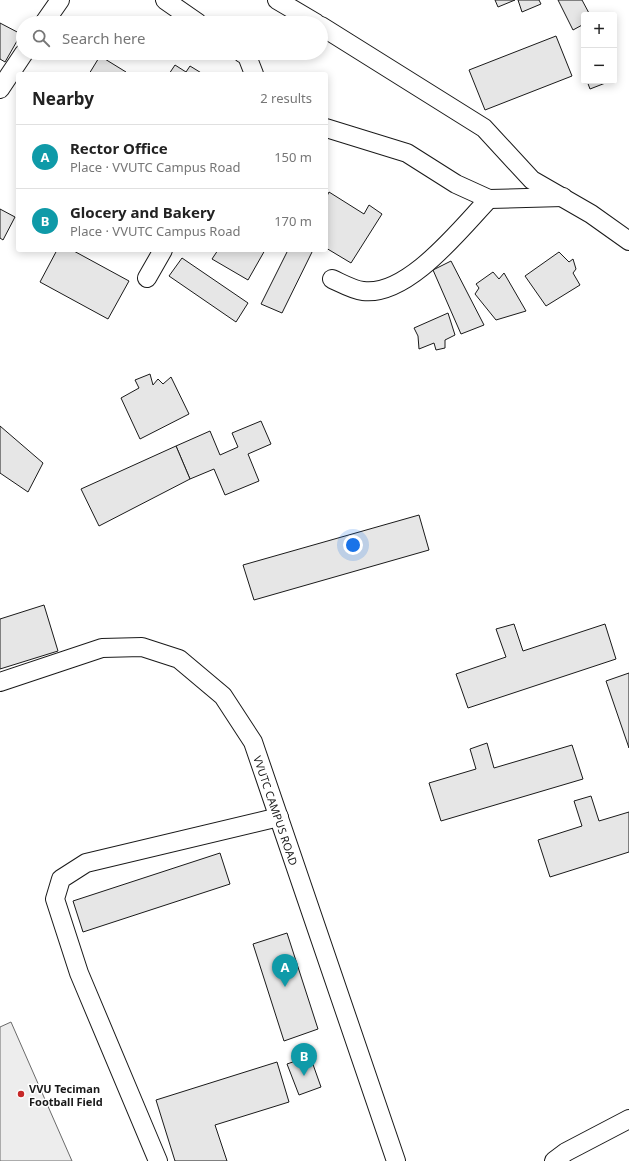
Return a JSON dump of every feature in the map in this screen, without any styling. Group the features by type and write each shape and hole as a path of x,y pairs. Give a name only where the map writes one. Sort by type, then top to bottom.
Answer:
{"street":[{"path":"49,16 60,0"},
{"path":"165,0 188,16"},
{"path":"277,0 304,16"},
{"path":"328,30 484,128 532,180 591,214 629,241"},
{"path":"0,89 19,60"},
{"path":"249,60 253,72"},
{"path":"328,129 407,153 456,184 489,199 563,197"},
{"path":"332,279 363,291 378,291 393,286 430,262 489,199"},
{"path":"147,278 163,252"},
{"name":"VVUTC CAMPUS ROAD","path":"0,682 102,648 142,647 179,659 223,696 253,742 396,1161"},
{"path":"158,1161 79,973 55,899 61,879 86,863 279,817"},
{"path":"554,1161 566,1152 629,1119"}],"shaded area":[{"name":"VVU Teciman Football Field","path":"11,1022 72,1161 0,1161 0,1027"}],"building":[{"path":"495,0 515,0 498,7"},
{"path":"518,0 539,0 541,4 522,12"},
{"path":"558,0 582,0 588,12 581,12 581,26 573,30"},
{"path":"0,23 16,31 16,43 5,62 0,59"},
{"path":"556,36 572,76 485,110 469,70"},
{"path":"98,60 106,60 126,72 90,72"},
{"path":"175,65 186,72 170,72"},
{"path":"190,66 200,72 186,72"},
{"path":"588,84 603,84 590,89"},
{"path":"329,192 364,214 369,205 382,214 351,263 328,249"},
{"path":"0,209 15,217 3,240 0,238"},
{"path":"56,252 76,252 129,281 108,319 40,282"},
{"path":"217,252 264,252 248,280 212,259"},
{"path":"287,252 312,252 282,313 261,304"},
{"path":"559,252 569,262 573,259 576,269 573,273 580,285 546,306 525,276"},
{"path":"182,258 248,303 236,322 169,276"},
{"path":"451,261 484,325 461,334 433,270"},
{"path":"493,272 499,279 504,273 526,311 496,320 475,294 479,288 476,284"},
{"path":"448,313 455,335 445,340 445,348 436,350 434,343 419,349 418,336 414,328"},
{"path":"150,374 153,385 158,379 163,384 171,377 189,414 140,439 121,398 139,388 135,380"},
{"path":"261,421 271,444 248,454 259,481 225,495 214,469 190,479 176,446 210,431 220,455 238,447 232,433"},
{"path":"0,426 43,463 28,492 0,473"},
{"path":"176,446 190,479 99,526 81,489"},
{"path":"419,515 429,550 254,600 243,565"},
{"path":"44,605 58,651 0,669 0,619"},
{"path":"514,624 523,651 605,624 616,659 468,708 456,674 506,657 496,629"},
{"path":"629,673 629,748 606,681"},
{"path":"487,743 494,768 572,745 583,779 441,821 429,783 476,769 470,749"},
{"path":"591,796 599,821 629,812 629,852 550,877 538,840 582,826 574,801"},
{"path":"220,853 230,884 83,932 73,901"},
{"path":"287,933 318,1029 284,1041 253,944"},
{"path":"310,1056 321,1087 299,1095 287,1064"},
{"path":"277,1062 289,1102 215,1125 227,1161 175,1161 156,1100"}],"place":[{"name":"Rector Office","path":"285,987"},
{"name":"Glocery and Bakery","path":"304,1076"},
{"name":"VVU Teciman Football Field","path":"21,1094"}]}
